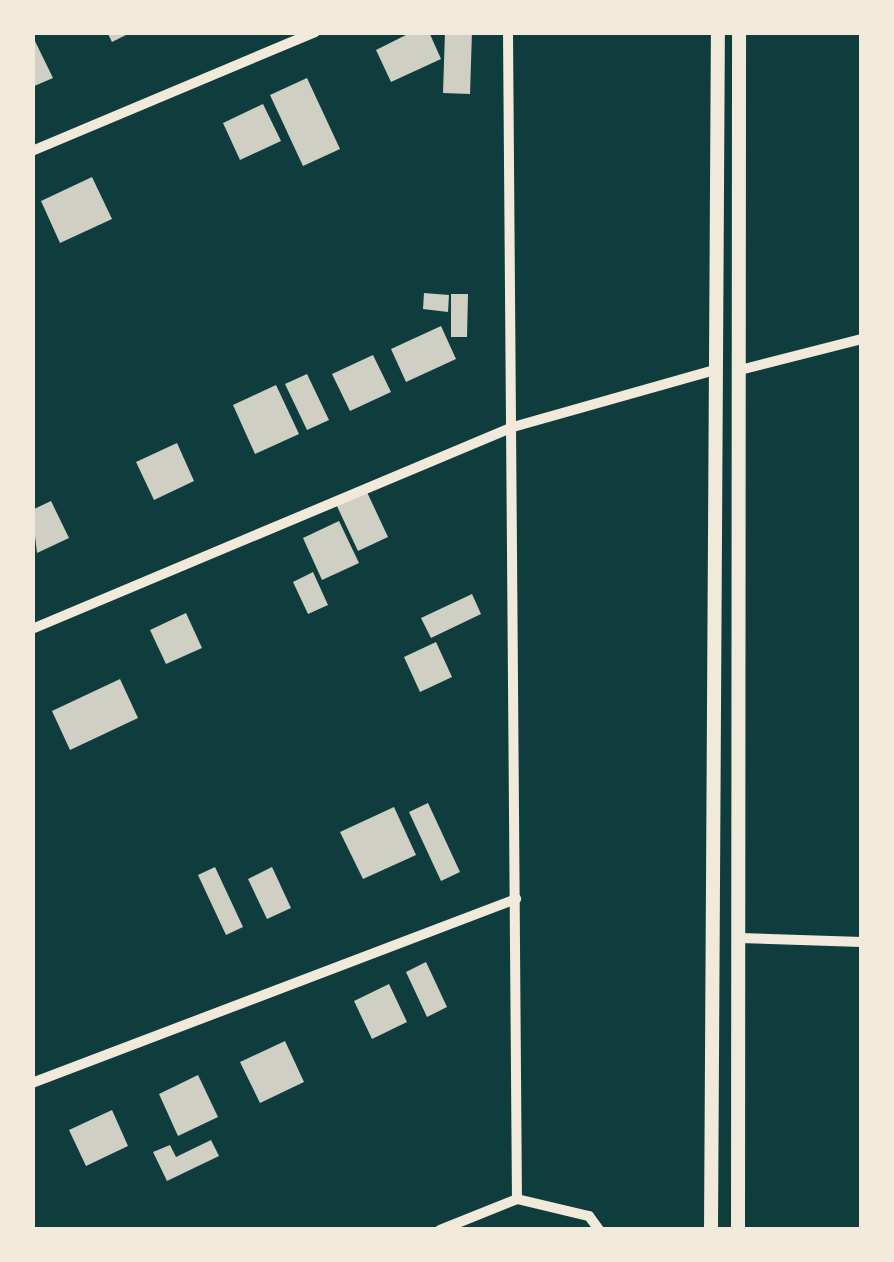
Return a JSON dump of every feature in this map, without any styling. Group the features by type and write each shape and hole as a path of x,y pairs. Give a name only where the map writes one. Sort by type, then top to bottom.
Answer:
{"main road":[{"path":"712,1230 718,32"},
{"path":"738,1230 744,368 739,32"}],"street":[{"path":"32,151 315,32"},
{"path":"508,32 517,1200"},
{"path":"744,368 862,339"},
{"path":"32,629 513,428 714,370"},
{"path":"32,1083 516,899"},
{"path":"740,938 862,942"},
{"path":"440,1230 517,1200 589,1216 599,1230"}],"building":[{"path":"107,32 132,32 112,42"},
{"path":"412,32 429,32 441,59 391,82 376,50"},
{"path":"445,32 472,32 470,94 443,93"},
{"path":"32,35 53,78 32,87"},
{"path":"307,78 340,149 303,166 270,95"},
{"path":"263,104 281,141 240,160 223,123"},
{"path":"92,177 112,219 60,243 41,201"},
{"path":"424,293 449,295 448,312 423,309"},
{"path":"451,294 468,294 467,337 451,337"},
{"path":"441,326 456,359 406,382 391,349"},
{"path":"373,355 391,392 350,411 332,374"},
{"path":"307,374 329,420 307,430 285,384"},
{"path":"276,385 299,434 255,454 233,405"},
{"path":"177,443 194,481 154,500 136,462"},
{"path":"366,490 388,537 358,551 336,504"},
{"path":"51,501 69,538 37,553 32,510"},
{"path":"339,521 359,563 322,580 303,538"},
{"path":"313,572 328,605 308,614 293,582"},
{"path":"472,594 481,614 431,638 421,618"},
{"path":"186,613 202,648 166,664 150,630"},
{"path":"436,642 452,677 420,692 404,657"},
{"path":"120,679 138,718 70,750 52,711"},
{"path":"428,803 460,872 441,881 409,812"},
{"path":"394,807 416,855 363,879 340,832"},
{"path":"215,867 243,927 226,935 198,875"},
{"path":"272,867 291,908 267,919 248,879"},
{"path":"426,962 447,1007 427,1017 406,972"},
{"path":"389,984 407,1022 372,1039 354,1001"},
{"path":"285,1041 304,1082 260,1103 240,1062"},
{"path":"198,1075 218,1117 178,1136 159,1094"},
{"path":"112,1110 128,1146 86,1166 69,1130"},
{"path":"211,1140 219,1156 167,1181 153,1152 170,1145 176,1157"}]}
